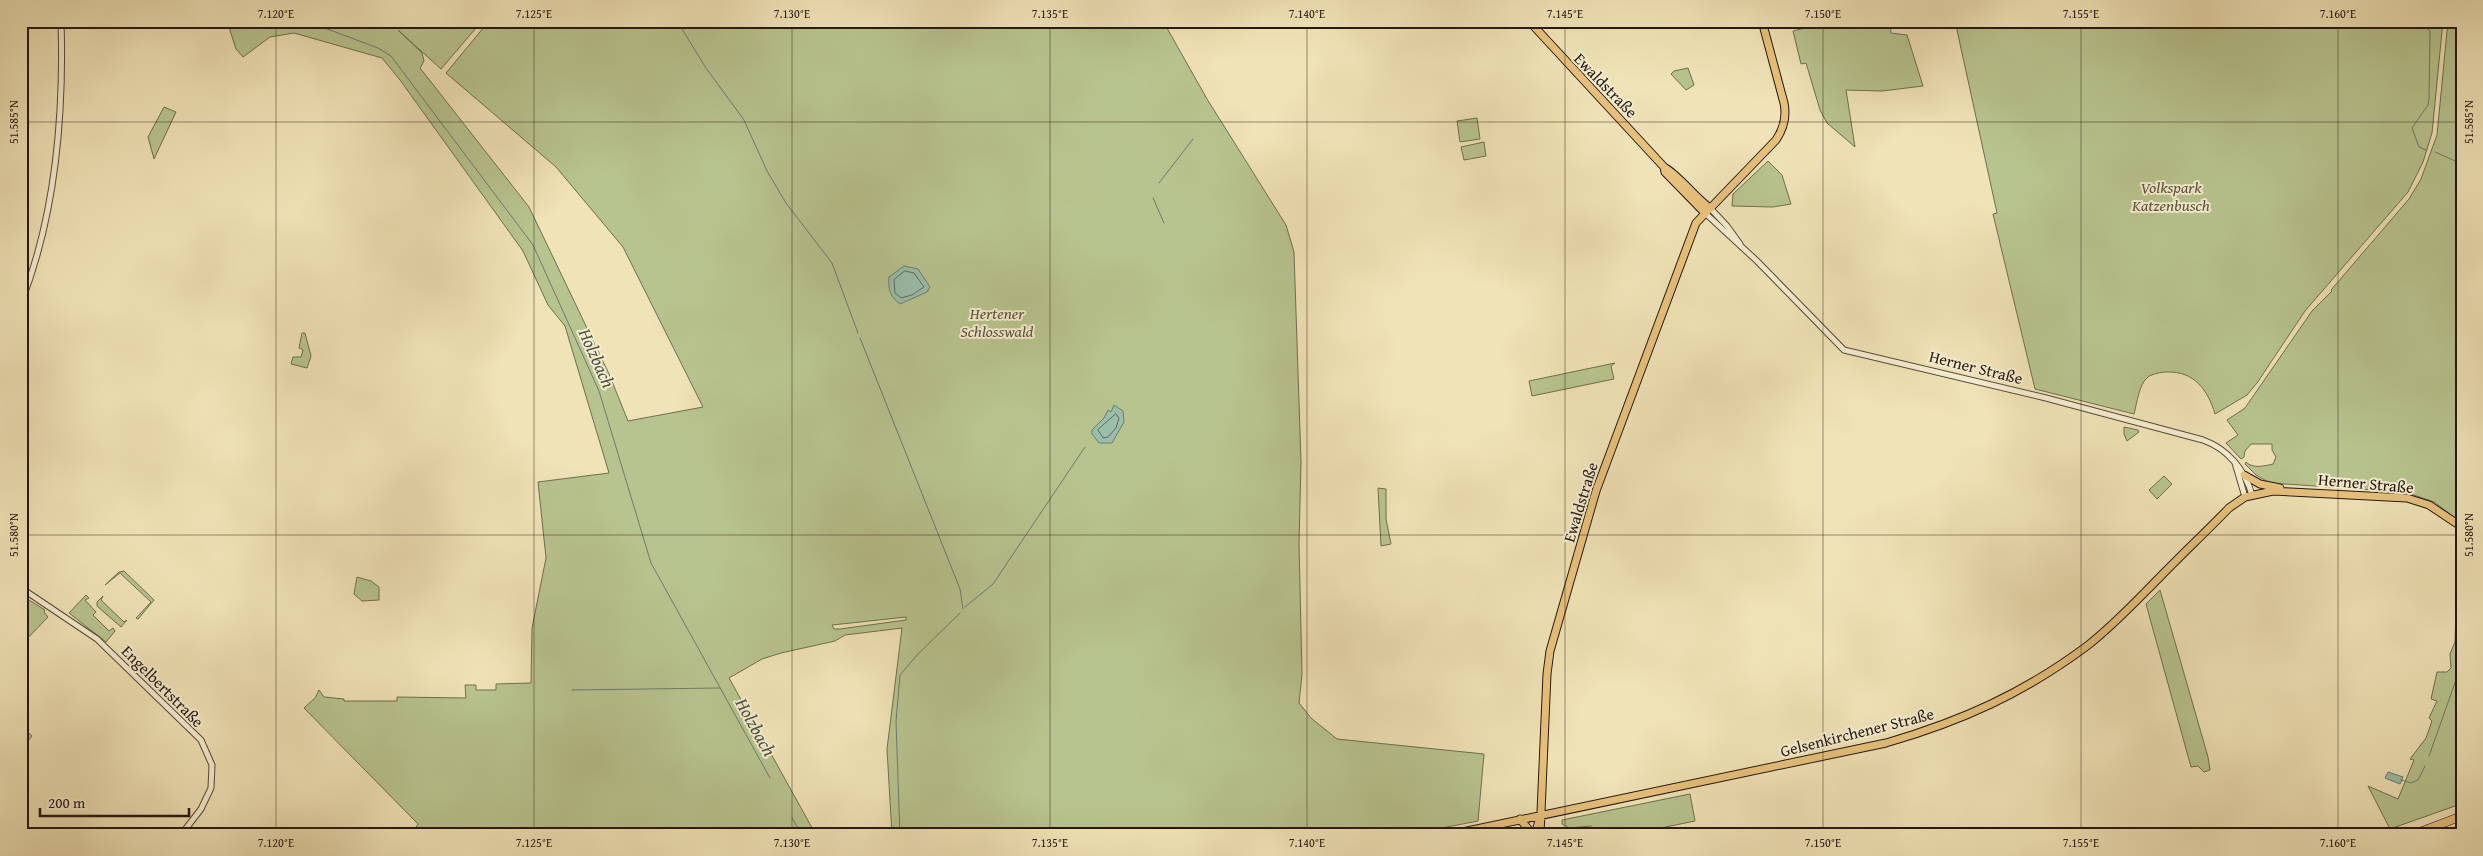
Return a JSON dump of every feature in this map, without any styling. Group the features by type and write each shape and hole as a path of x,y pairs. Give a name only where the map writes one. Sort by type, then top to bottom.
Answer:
{"highway":[{"path":"2412,835 2462,816"},
{"path":"2450,835 2462,830"}],"main road":[{"name":"Ewaldstraße","path":"1528,21 1664,166 1665,172 1707,210 1698,219 1687,245 1610,453 1550,651 1547,674 1540,835"},
{"path":"1707,210 1769,148 1781,132 1786,111 1762,21"},
{"name":"Herner Straße","path":"2244,475 2260,484 2290,491 2407,498 2429,505 2462,527"},
{"name":"Herner Straße","path":"2249,496 2290,491"},
{"name":"Gelsenkirchener Straße","path":"1448,835 1886,743 1946,725 2024,688 2087,645 2144,593 2229,508 2249,496"},
{"name":"Ewaldstraße","path":"1534,835 1535,826 1541,815"},
{"path":"1520,819 1534,835"}],"street":[{"path":"21,303 41,243 52,183 59,120 60,21"},
{"name":"Herner Straße","path":"1707,210 1844,350 2046,398 2203,440 2216,446 2235,463 2244,475 2249,496"},
{"path":"2235,463 2249,496"},
{"name":"Engelbertstraße","path":"21,588 97,639 128,667 200,740 212,765 211,788 201,809 181,835"}],"green space":[{"name":"Hertener Schlosswald","path":"227,21 482,21 441,69 398,30 422,53 424,61 420,68 529,207 609,374 628,421 703,407 623,247 556,167 446,73 489,21 1163,21 1207,99 1286,225 1294,252 1301,462 1299,544 1302,674 1299,703 1311,718 1337,739 1484,754 1478,821 1405,835 892,835 887,749 902,628 845,635 835,641 781,653 762,659 729,678 816,835 411,835 418,824 304,708 315,698 319,690 324,697 344,699 344,701 397,701 397,697 466,698 465,685 476,685 476,690 496,690 496,684 531,683 532,628 546,558 538,482 609,473 565,326 548,305 523,251 400,80 382,58 294,33 270,37 243,57 236,49","holes":["906,617 906,620 840,629 834,629 832,625"]},
{"path":"1890,21 1891,33 1907,35 1923,86 1882,91 1846,90 1855,147 1827,123 1820,110 1806,63 1801,64 1793,31 1812,26 1811,22"},
{"name":"Volkspark Katzenbusch","path":"1955,21 2443,21 2432,133 2423,162 2408,192 2305,311 2247,395 2215,414 2204,390 2192,379 2177,373 2159,373 2148,377 2142,384 2134,414 2035,389 1993,214 1997,213"},
{"path":"2448,21 2462,21 2462,523 2434,502 2405,492 2270,483 2256,475 2245,464 2246,462 2252,466 2259,466 2273,464 2276,457 2272,450 2272,444 2251,444 2241,459 2226,443 2238,435 2227,420 2245,408 2312,311 2332,291 2409,199 2421,179 2437,135"},
{"path":"1688,68 1694,85 1686,90 1671,74 1674,71"},
{"path":"164,107 176,112 154,159 148,137"},
{"path":"1477,118 1480,139 1460,142 1457,121"},
{"path":"1484,142 1486,156 1464,160 1461,147"},
{"path":"1768,161 1782,175 1791,204 1773,207 1732,206 1733,194"},
{"path":"302,333 305,333 311,356 307,368 291,364 293,357 301,357 303,350 299,348"},
{"path":"1615,363 1611,366 1614,379 1532,396 1529,381"},
{"path":"2124,427 2138,430 2139,432 2127,441"},
{"path":"2164,476 2172,484 2157,499 2149,490"},
{"path":"1378,488 1386,489 1386,519 1391,544 1381,546"},
{"path":"124,571 154,600 138,619 136,618 151,602 120,573 105,585 119,572"},
{"path":"357,577 371,581 379,587 379,600 362,601 354,594"},
{"path":"2160,590 2208,757 2210,770 2204,772 2198,766 2191,767 2146,604"},
{"path":"21,595 45,610 44,612 48,617 21,645"},
{"path":"86,595 89,598 85,600 96,612 93,615 109,631 113,628 115,631 106,642 69,613"},
{"path":"103,596 101,600 124,622 127,620 121,627 97,606 97,602"},
{"path":"2456,608 2462,610 2462,807 2455,806 2390,829 2368,786 2398,799 2414,760 2410,759 2426,738 2432,721 2429,718 2437,701 2431,699 2437,672 2447,672 2451,668 2450,654 2455,642"},
{"path":"21,726 32,736 21,749"},
{"path":"1690,794 1695,821 1656,829 1664,835 1591,835 1591,826 1569,828 1562,824 1562,820"}],"water":[{"path":"904,266 918,269 930,287 927,292 900,304 890,292 889,277"},
{"path":"1114,405 1123,411 1124,422 1112,443 1099,443 1092,434 1092,430 1104,418 1108,410 1111,412"},
{"path":"2388,772 2403,777 2400,784 2385,778"}],"waterway":[{"name":"Holzbach","path":"306,21 378,48 391,56 533,245 599,391 651,563 770,778"},
{"path":"677,21 706,68 744,120 767,171 786,203 832,263 858,333"},
{"path":"2418,21 2430,31 2429,99 2428,105 2412,128 2419,147 2426,150"},
{"path":"1159,183 1193,139"},
{"path":"2435,152 2462,164"},
{"path":"1153,198 1164,223"},
{"path":"860,338 960,589 963,609"},
{"path":"965,607 993,584 1085,447"},
{"path":"900,835 896,721 900,675 917,655 960,613"},
{"path":"2429,756 2462,663"},
{"path":"572,690 720,688"},
{"path":"2401,780 2411,783 2418,780 2425,766"},
{"name":"Holzbach","path":"792,818 802,835"}]}
